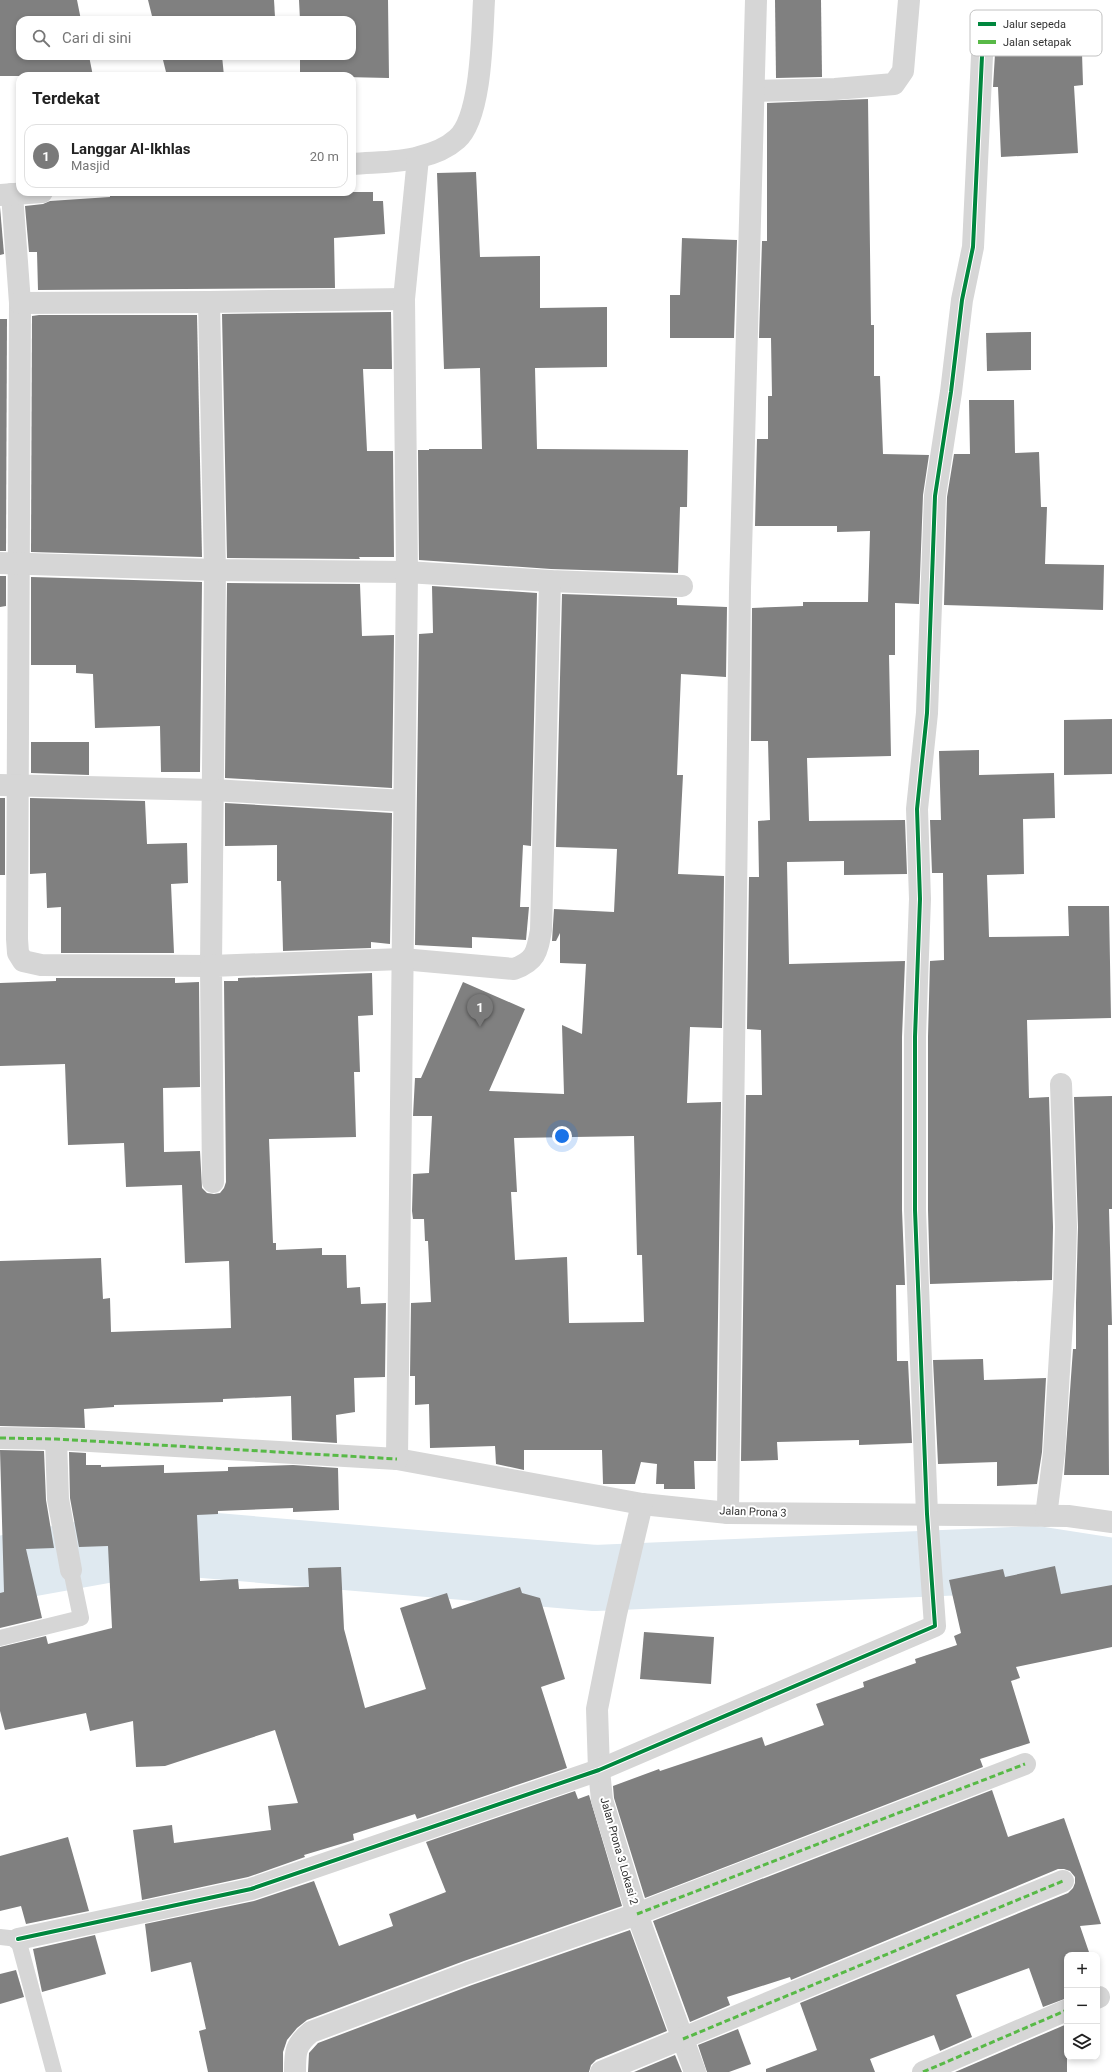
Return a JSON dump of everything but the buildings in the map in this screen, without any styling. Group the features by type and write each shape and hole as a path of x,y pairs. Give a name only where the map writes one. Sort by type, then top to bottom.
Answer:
{"street":[{"path":"356,164 418,158 440,150 458,138 471,116 480,76 484,0"},
{"path":"728,1513 740,588 756,0"},
{"path":"754,91 835,89 894,84 902,71 908,0"},
{"path":"9,1938 251,1888 599,1770 934,1626 927,1514 916,1210 916,1037 920,898 917,808 927,713 935,496 951,392 962,300 973,247 982,56"},
{"path":"397,1459 407,572 404,298 418,158"},
{"path":"16,194 6,195 20,303 10,564 9,786 16,939 18,953 23,961 40,965 211,966 402,958 514,969 528,964 538,949 541,930 550,581"},
{"path":"20,303 209,302 404,298"},
{"path":"209,302 215,570 211,966 213,1182"},
{"path":"10,564 215,570 407,572 550,581 682,586"},
{"path":"9,786 213,790 404,801"},
{"path":"1046,1516 1054,1453 1064,1289 1066,1227 1061,1084"},
{"name":"Jalan Prona 3","path":"0,1438 56,1439 397,1459 642,1504 728,1513 1068,1516 1112,1522"},
{"path":"56,1439 58,1498 71,1570"},
{"name":"Jalan Prona 3 Lokasi 2","path":"642,1504 616,1614 597,1709 599,1770 602,1800 637,1914 695,2072"},
{"path":"295,2072 296,2048 301,2040 311,2032 468,1973 637,1914 1025,1764"},
{"path":"601,2072 1062,1881"},
{"path":"923,2072 1064,2011"}],"lane":[{"path":"0,1638 80,1618 71,1570"},
{"path":"9,1938 54,2072"}],"waterway":[{"path":"0,1569 156,1541 595,1578 1036,1559 1112,1571"}],"marked path":[{"path":"0,1438 56,1439 397,1459"},
{"path":"637,1914 1025,1764"},
{"path":"683,2039 1063,1881"},
{"path":"923,2072 1064,2011"}],"cycle path":[{"path":"18,1939 251,1889 599,1770 935,1626 927,1514 915,1210 915,1037 920,899 917,809 927,713 935,496 951,392 962,300 973,247 982,56"}],"place":[{"name":"Langgar Al-Ikhlas","path":"480,1027"}]}
